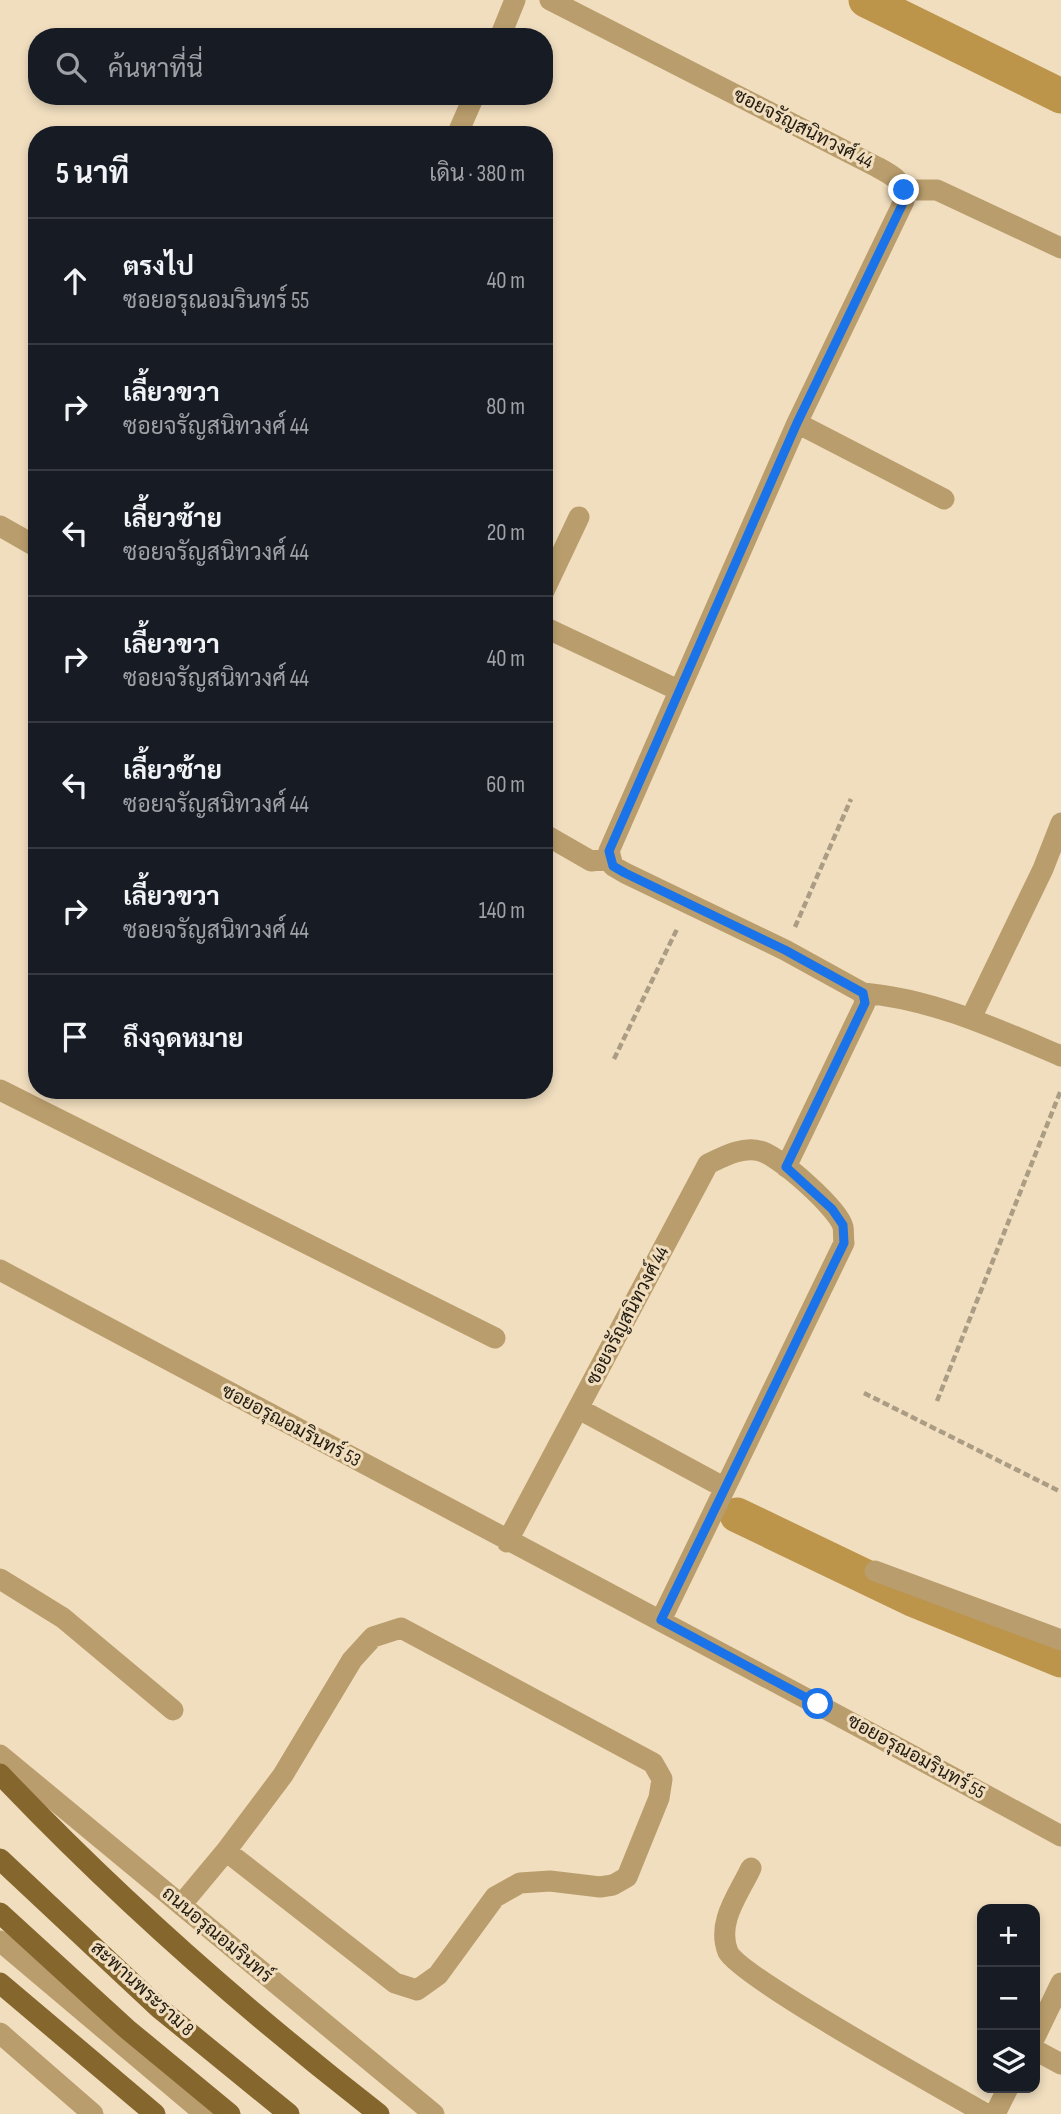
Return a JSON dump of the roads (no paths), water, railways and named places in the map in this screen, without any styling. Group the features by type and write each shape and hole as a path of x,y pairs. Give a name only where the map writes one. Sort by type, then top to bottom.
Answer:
{"main road":[{"path":"0,1774 81,1860 297,2050 379,2114"},
{"name":"สะพานพระราม 8","path":"0,1859 159,2008 289,2114"},
{"name":"สะพานพระราม 8","path":"0,1913 127,2029 230,2114"},
{"path":"0,1983 155,2114"}],"street":[{"path":"504,28 516,0"},
{"name":"ซอยจรัญสนิทวงศ์ 44","path":"550,0 898,178 904,190"},
{"path":"461,126 470,105"},
{"path":"610,859 611,841 797,423 904,201 904,190 937,190 1061,248"},
{"path":"797,423 944,499"},
{"path":"553,573 579,517"},
{"path":"0,526 28,542"},
{"path":"553,631 678,690"},
{"path":"971,1018 1043,869 1061,823"},
{"path":"553,839 590,862 610,859"},
{"path":"610,859 625,873 785,950 863,993 889,995 971,1018 1061,1056"},
{"path":"786,1167 865,1003 863,993"},
{"path":"0,1090 495,1338"},
{"name":"ซอยจรัญสนิทวงศ์ 44","path":"506,1542 708,1164 733,1152 760,1150 786,1167 832,1209 843,1225 844,1243 661,1620"},
{"name":"ซอยอรุณอมรินทร์ 53","path":"0,1270 506,1542 584,1581"},
{"path":"579,1409 725,1488"},
{"path":"875,1571 1061,1640"},
{"path":"0,1579 62,1618 173,1710"},
{"name":"ซอยอรุณอมรินทร์ 55","path":"584,1581 1061,1836"},
{"path":"181,1905 284,1776 352,1660 373,1637 401,1628 653,1763 663,1779 659,1798 627,1877 613,1885 600,1887 550,1881 520,1883 495,1897 438,1975 417,1990 395,1983 226,1851"},
{"name":"ถนนอรุณอมรินทร์","path":"0,1755 434,2114"},
{"path":"751,1868 723,1927 729,1954 778,1992 986,2114"},
{"path":"0,1941 205,2114"},
{"path":"1038,2030 1061,1983"},
{"path":"0,2033 93,2114"},
{"path":"1040,2053 1061,2064"},
{"path":"995,2114 1006,2093"}],"waterway":[{"path":"866,0 1061,96"},
{"path":"737,1515 912,1599 1061,1660"}]}
